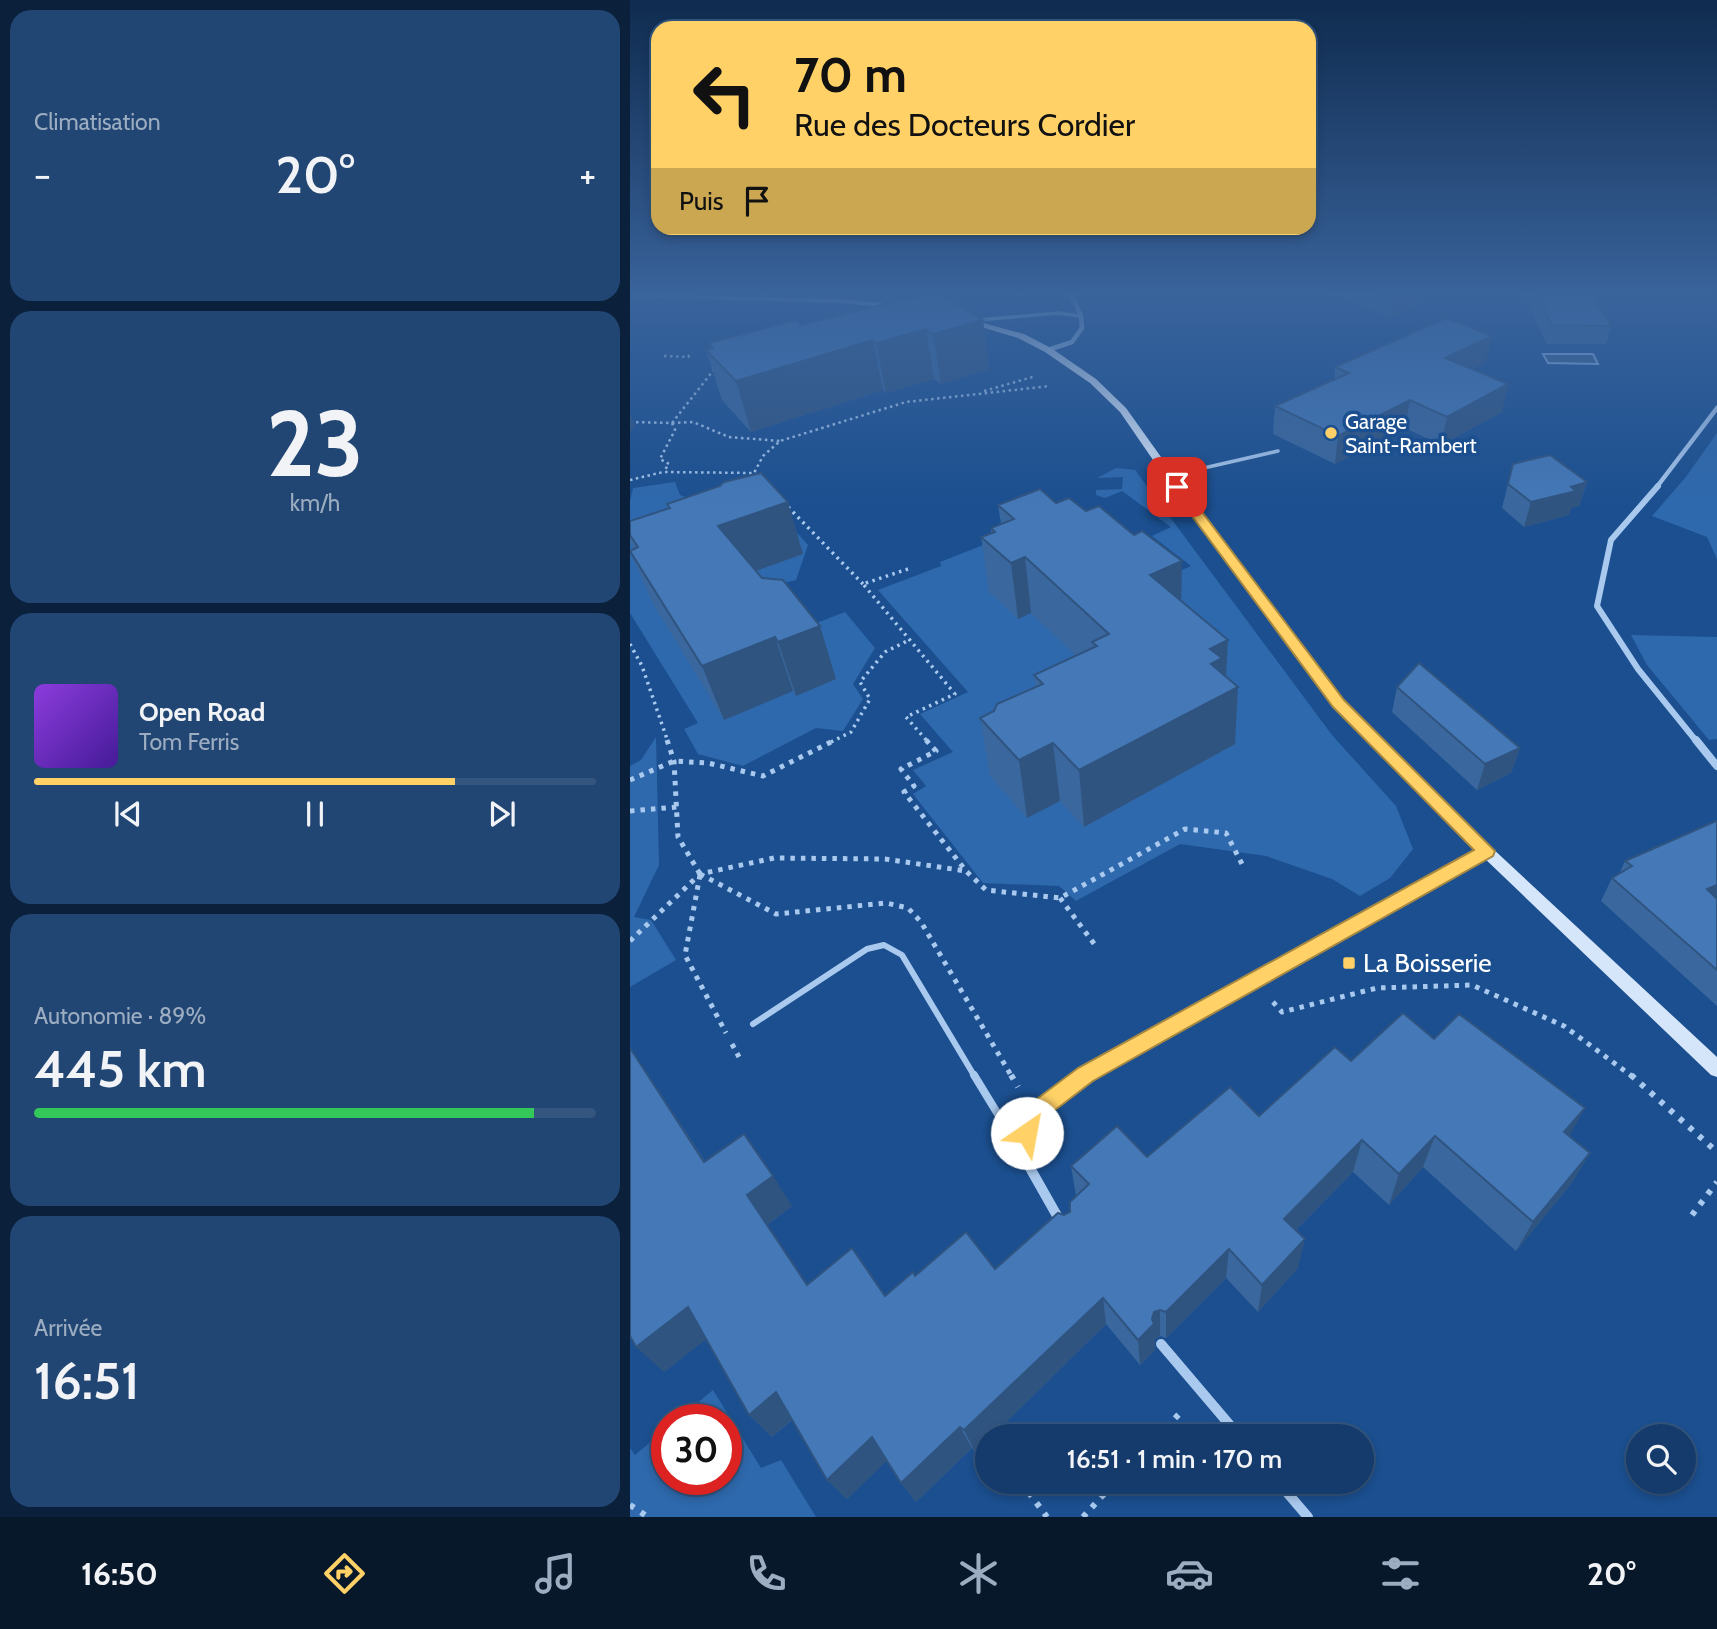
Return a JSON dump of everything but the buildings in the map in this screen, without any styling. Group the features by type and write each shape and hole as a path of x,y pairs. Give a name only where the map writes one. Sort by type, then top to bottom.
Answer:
{"street":[{"path":"1070,365 1123,410 1169,477 1339,703 1486,851 1717,1069"},
{"path":"1717,408 1662,481 1611,540 1597,606 1638,669 1717,766"},
{"path":"1062,1225 1021,1152 1034,1114 1086,1075 1486,851"},
{"path":"1161,1344 1229,1424"},
{"path":"1288,1494 1308,1517"}],"lane":[{"path":"1169,477 1278,451"},
{"path":"753,1024 867,949 884,945 902,956 1021,1152"}],"path":[{"path":"672,423 719,365"},
{"path":"973,395 1033,376 1059,382 1083,374"},
{"path":"630,422 693,422 729,438 780,441 906,402 1053,386"},
{"path":"663,472 669,464 660,459 674,430 672,423"},
{"path":"754,473 763,456 780,441"},
{"path":"630,480 663,472 754,473 763,482"},
{"path":"781,500 863,584 955,694 905,717 936,751 901,769 914,786 904,792 966,871 986,890 1060,898 1185,830 1226,833 1243,866"},
{"path":"863,584 908,569"},
{"path":"630,780 674,761 708,763 762,776 851,732 870,699 860,682 885,652 909,640"},
{"path":"630,643 642,666 674,761 678,837 700,874 685,955 739,1056"},
{"path":"630,811 677,807"},
{"path":"630,941 700,874 774,858 885,859 966,871"},
{"path":"1060,898 1095,945"},
{"path":"1255,980 1282,1013 1377,988 1472,985 1564,1026 1630,1074 1717,1152"},
{"path":"1692,1215 1717,1182"},
{"path":"1030,1494 1047,1517"},
{"path":"1083,1517 1104,1494"},
{"path":"630,1505 648,1517"}],"shaded area":[{"path":"1717,433 1717,559 1707,537 1652,516 1685,478"},
{"path":"1116,468 1135,470 1332,735 1396,806 1413,849 1390,878 1360,896 1332,879 1266,856 1180,844 1076,901 1059,886 983,883 913,794 926,786 913,770 953,752 920,714 968,692 878,590 941,566 940,562 1076,509 1166,577 1191,566 1152,536 1171,527 1122,491 1105,498 1096,495 1096,490 1122,489 1123,477 1097,478"},
{"path":"675,482 680,495 699,502 763,495 808,545 796,580 748,592 775,639 845,612 875,648 853,684 863,699 843,731 816,728 743,766 698,754 684,729 698,723 630,613 630,501 633,488"},
{"path":"1631,635 1717,637 1717,739 1709,740 1647,665"},
{"path":"656,737 659,865 634,917 651,920 676,960 630,987 630,766 641,760"},
{"path":"713,1390 722,1404 696,1404"},
{"path":"742,1437 761,1468 781,1460 816,1517 630,1517 630,1448 635,1455 651,1442 651,1495 742,1495"}],"place":[{"name":"Garage Saint-Rambert","path":"1331,433"},
{"name":"La Boisserie","path":"1349,963"}],"route":[{"path":"1027,1133 1034,1114 1086,1075 1486,851 1339,703 1177,487"}]}
